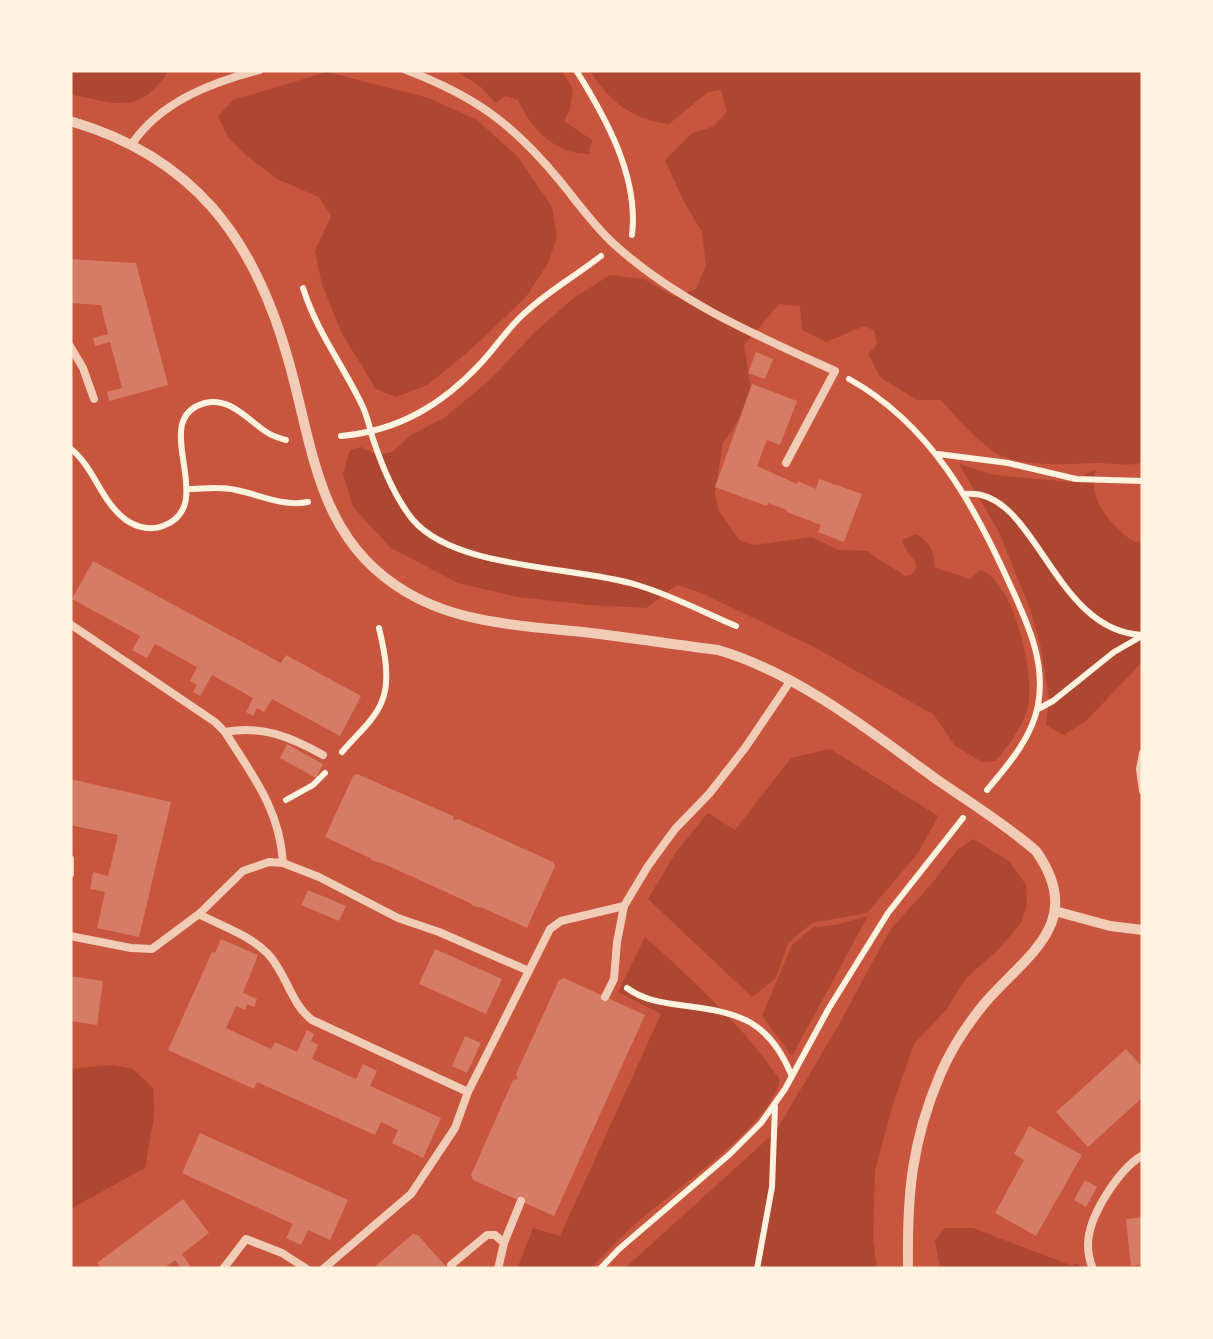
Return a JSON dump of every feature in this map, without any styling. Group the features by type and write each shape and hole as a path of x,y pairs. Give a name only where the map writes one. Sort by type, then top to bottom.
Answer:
{"street":[{"path":"70,121 132,144 164,164 219,214 262,286 288,356 326,499 342,531 362,558 392,584 426,603 504,623 718,650 746,658 791,680 1036,851 1049,872 1054,912 1036,951 986,1002 953,1046 926,1109 916,1140 908,1204 908,1269"},
{"path":"1054,912 1143,930"}],"lane":[{"path":"132,144 167,108 211,86 259,70"},
{"path":"406,70 464,96 497,117 540,158 597,228 628,256 720,316 835,371 786,462"},
{"path":"70,346 94,400"},
{"path":"70,624 226,732 272,811 284,863"},
{"path":"606,997 614,979 624,906 675,828 709,794 791,680"},
{"path":"226,732 247,729 276,733 323,755"},
{"path":"1143,753 1143,790"},
{"path":"70,859 70,874"},
{"path":"70,936 131,948 152,948 199,914 243,871 269,862 284,863 398,918 529,971"},
{"path":"322,1269 411,1194 455,1128 468,1092 550,928 624,906"},
{"path":"199,914 268,954 300,1011 312,1020 468,1092"},
{"path":"1093,1269 1088,1244 1092,1225 1122,1172 1143,1155"},
{"path":"498,1269 521,1201"},
{"path":"450,1265 488,1235 504,1244"},
{"path":"224,1269 246,1239 282,1253 307,1269"}],"path":[{"path":"576,70 606,125 628,178 634,218 628,256"},
{"path":"342,436 371,431 418,414 446,397 528,310 614,244"},
{"path":"302,288 316,324 362,404 390,482 420,527 449,544 493,559 639,585 736,626"},
{"path":"835,371 872,392 908,423 966,494 994,547 1032,636 1038,663 1037,709 1017,751 978,800"},
{"path":"70,448 86,464 118,513 130,523 156,528 167,525 186,504 180,435 192,409 216,402 286,440"},
{"path":"936,454 1008,463 1076,478 1143,481"},
{"path":"187,490 230,488 292,504 326,499"},
{"path":"966,494 994,498 1012,512 1058,578 1093,616 1116,631 1143,636"},
{"path":"272,811 322,778 376,713 386,685 379,628"},
{"path":"1037,709 1053,702 1114,652 1143,636"},
{"path":"600,1269 762,1122 864,949 967,814"},
{"path":"614,979 634,994 664,1004 752,1020 775,1044 791,1076"},
{"path":"757,1269 772,1187 775,1104"}],"shaded area":[{"path":"70,70 169,70 148,95 114,103 70,94"},
{"path":"454,70 561,70 573,89 564,121 592,140 589,154 570,151 550,141 536,129 518,100 506,96 495,103 480,86"},
{"path":"589,70 1143,70 1143,462 1050,464 1004,457 979,440 941,400 917,400 880,377 868,354 877,345 874,330 864,326 826,342 802,330 800,306 779,304 744,345 751,390 723,443 715,493 719,511 739,540 754,545 812,537 839,550 868,551 905,576 917,567 902,540 916,534 931,547 934,567 970,579 980,570 992,577 1003,591 1019,630 1029,691 1023,721 996,761 982,762 955,746 934,715 814,647 699,592 677,585 646,608 518,597 458,583 391,548 353,506 343,474 350,450 361,447 377,455 392,452 411,435 444,418 490,380 571,300 610,275 644,279 675,297 696,289 706,265 702,232 665,160 691,134 714,126 727,112 721,90 708,92 669,124 643,118 623,107"},
{"path":"327,72 429,98 477,120 518,157 552,207 557,237 548,263 526,297 427,385 396,397 376,389 342,334 322,285 315,251 331,216 319,197 279,180 247,156 228,137 218,116 233,100"},
{"path":"959,464 995,475 1072,482 1096,469 1094,491 1103,511 1134,542 1143,541 1143,661 1086,721 1064,735 1046,725 1049,700 1031,612 999,532"},
{"path":"830,749 938,816 919,852 867,913 812,923 788,943 776,978 752,997 648,899 676,852 708,813 735,830 791,758"},
{"path":"973,839 1009,861 1026,885 1027,904 1021,923 966,978 947,1009 914,1044 875,1171 873,1239 877,1269 624,1269 776,1131 890,930 957,850"},
{"path":"868,916 792,1056 762,1016 792,945 813,927"},
{"path":"645,937 734,1022 780,1080 773,1097 744,1133 636,1224 591,1269 517,1269 533,1228 560,1236 661,1014 618,992"},
{"path":"113,1065 133,1069 153,1088 154,1117 145,1168 70,1209 70,1069"},
{"path":"945,1228 973,1228 1070,1265 1078,1264 1081,1269 940,1269 935,1240"}],"building":[{"path":"70,259 136,263 168,385 109,401 107,392 122,388 110,342 95,346 93,338 108,334 101,305 70,303"},
{"path":"756,352 773,359 765,379 748,373"},
{"path":"752,384 797,401 780,445 767,440 757,466 797,484 798,481 816,489 819,479 862,494 844,542 818,532 821,525 787,510 715,487"},
{"path":"93,561 281,663 286,655 361,696 340,736 272,699 264,712 257,708 253,716 246,712 253,698 212,675 200,696 193,692 197,685 190,681 197,667 155,644 147,658 132,650 140,636 72,599"},
{"path":"287,744 323,764 316,778 280,758"},
{"path":"357,774 453,816 454,821 458,819 553,862 555,866 527,928 325,837"},
{"path":"70,779 171,802 139,937 97,928 105,892 90,889 93,872 108,876 118,835 70,825"},
{"path":"308,890 346,906 339,921 301,905"},
{"path":"221,939 258,955 243,993 257,999 254,1007 247,1004 245,1010 236,1006 226,1028 271,1049 275,1042 297,1052 307,1030 314,1034 311,1041 318,1045 312,1059 356,1079 363,1064 377,1071 370,1086 441,1118 423,1158 392,1143 398,1130 381,1122 375,1135 257,1082 254,1089 168,1050"},
{"path":"435,949 502,979 486,1014 419,984"},
{"path":"70,976 103,981 97,1025 70,1021"},
{"path":"564,978 645,1015 554,1216 473,1180 471,1175 513,1080 518,1079 516,1074 559,980"},
{"path":"465,1036 481,1043 467,1073 452,1066"},
{"path":"1126,1049 1143,1068 1143,1097 1088,1147 1056,1112"},
{"path":"1029,1126 1082,1155 1036,1236 995,1213 1024,1160 1014,1154"},
{"path":"200,1133 348,1200 330,1240 308,1230 301,1245 286,1238 293,1224 182,1173"},
{"path":"1085,1180 1097,1187 1086,1207 1074,1200"},
{"path":"183,1199 209,1233 182,1254 191,1267 182,1269 175,1260 163,1269 102,1269 97,1263"},
{"path":"1143,1217 1143,1264 1131,1266 1126,1219"},
{"path":"413,1234 448,1269 372,1269"}]}
